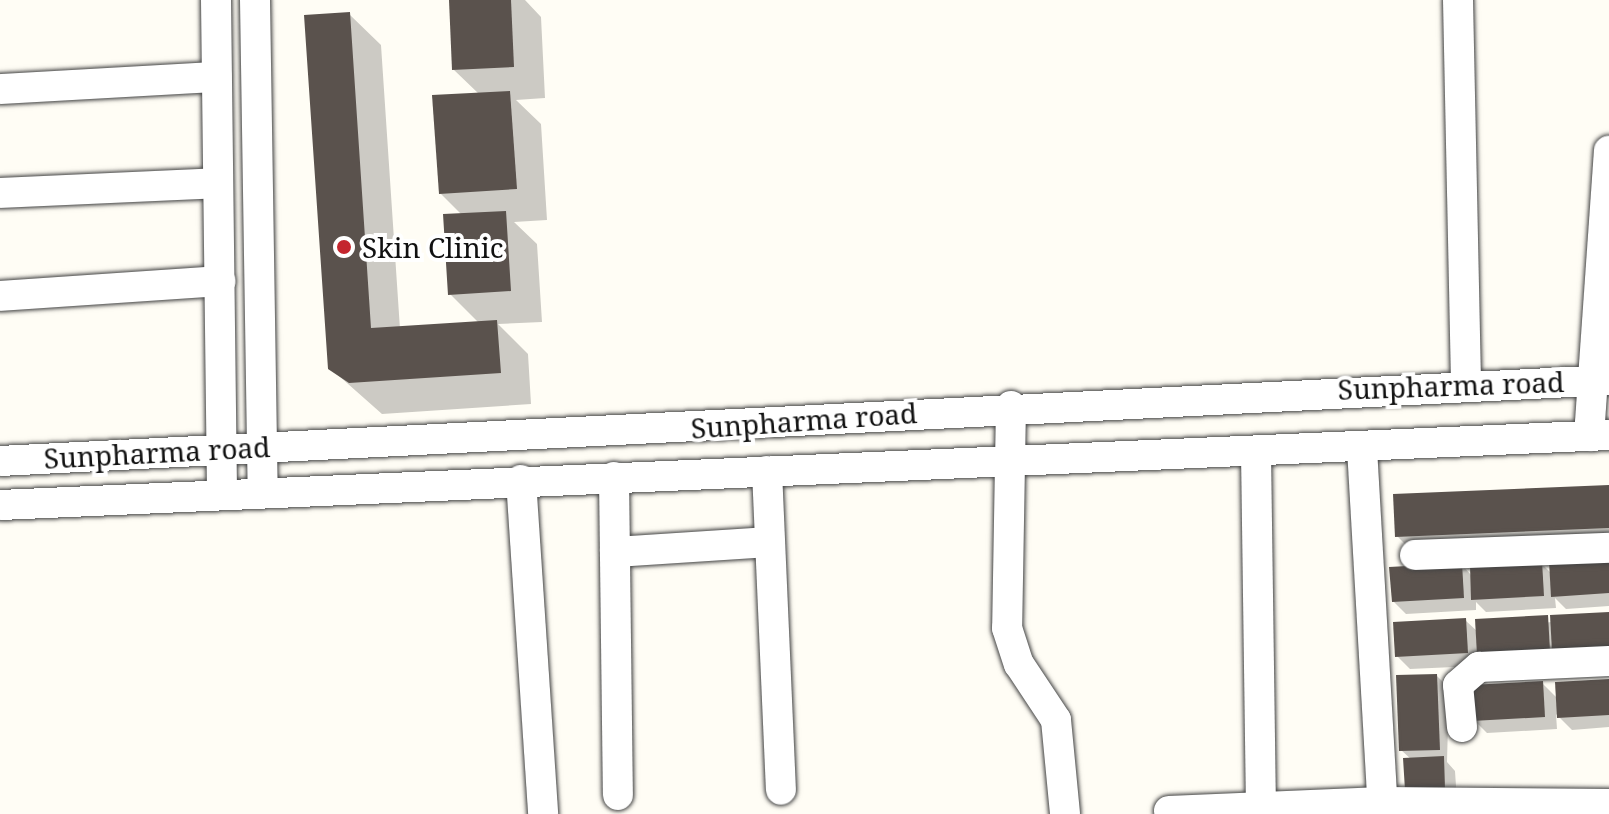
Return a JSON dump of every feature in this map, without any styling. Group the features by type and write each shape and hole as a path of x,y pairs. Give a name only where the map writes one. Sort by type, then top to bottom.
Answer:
{"street":[{"path":"216,0 222,494"},
{"path":"255,0 263,493"},
{"path":"1458,0 1466,382"},
{"path":"0,89 217,77"},
{"path":"1599,435 1609,151"},
{"path":"0,193 218,183"},
{"path":"0,296 220,281"},
{"name":"Sunpharma road","path":"0,461 1466,382 1601,380"},
{"path":"1011,406 1007,628 1019,664 1056,720 1065,814"},
{"name":"Sunpharma road","path":"0,505 521,480 1362,448 1599,435"},
{"path":"1362,448 1382,808"},
{"path":"1249,810 1256,452"},
{"path":"767,471 781,790"},
{"path":"614,477 618,795"},
{"path":"521,480 543,814"},
{"path":"615,552 770,542"},
{"path":"1415,555 1609,548"},
{"path":"1462,727 1458,685 1479,667 1609,661"},
{"path":"1169,811 1539,809 1609,804"}],"building":[{"path":"449,0 511,0 514,67 452,70"},
{"path":"350,12 371,328 497,320 501,373 349,383 328,369 304,15"},
{"path":"510,91 517,189 439,194 432,95"},
{"path":"506,211 511,291 448,295 443,214"},
{"path":"1609,485 1609,528 1395,537 1393,494"},
{"path":"1609,558 1609,593 1551,597 1549,561"},
{"path":"1542,561 1544,596 1471,600 1470,565"},
{"path":"1462,563 1464,598 1392,602 1389,567"},
{"path":"1609,612 1609,647 1552,651 1550,615"},
{"path":"1548,615 1550,651 1477,655 1475,619"},
{"path":"1466,618 1468,653 1395,657 1393,622"},
{"path":"1437,674 1440,750 1399,751 1396,675"},
{"path":"1609,679 1609,715 1557,718 1555,682"},
{"path":"1543,681 1545,717 1472,721 1470,685"},
{"path":"1444,756 1445,789 1405,790 1403,758"}],"place":[{"name":"Skin Clinic","path":"344,247"}]}
